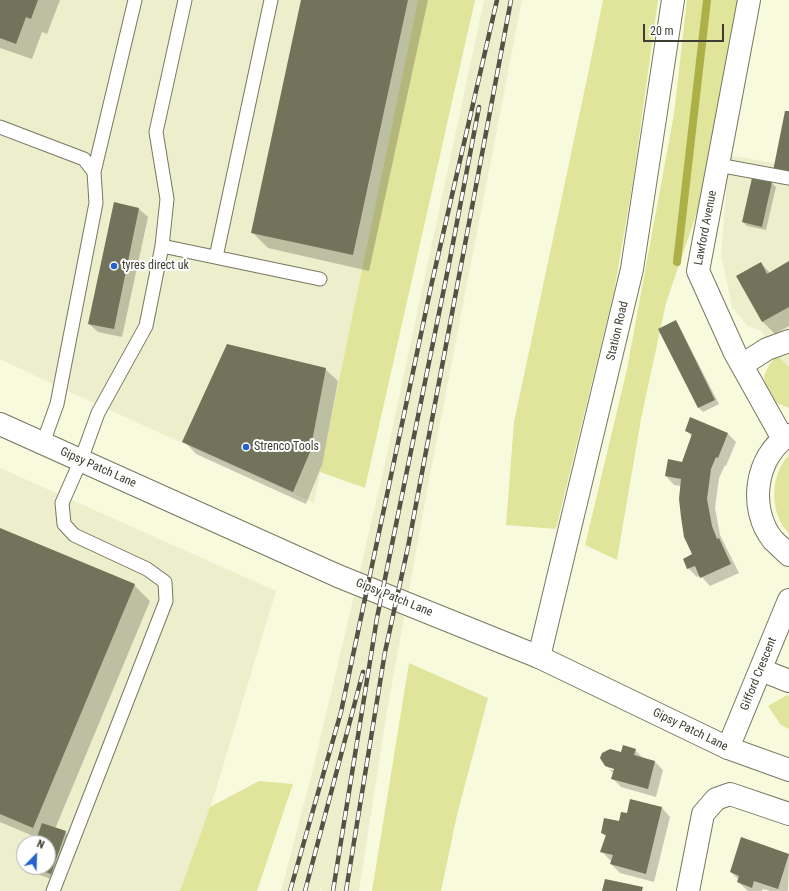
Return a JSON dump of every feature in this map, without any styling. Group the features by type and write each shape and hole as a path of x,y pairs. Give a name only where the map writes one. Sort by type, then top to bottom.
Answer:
{"street":[{"name":"Station Road","path":"539,657 551,613 632,270 673,0"},
{"name":"Lawford Avenue","path":"749,0 698,271 742,365 786,437"},
{"path":"742,365 767,349 789,341"},
{"name":"Gipsy Patch Lane","path":"0,424 338,576 539,657 728,748 789,770"},
{"path":"786,437 769,456 760,476 758,498 762,520 773,539 789,555"},
{"name":"Gifford Crescent","path":"728,748 789,600"},
{"path":"761,670 789,681"},
{"path":"688,891 703,814 716,798 730,794 789,814"}],"lane":[{"path":"43,443 57,404 96,203 94,172 135,0"},
{"path":"53,891 166,601 165,582 147,570 74,535 64,524 62,503 81,460 98,414 146,326 162,246 167,199 156,132 185,0"},
{"path":"216,258 271,0"},
{"path":"0,127 84,159 94,172"},
{"path":"718,165 789,178"},
{"path":"162,246 320,279"}],"shaded area":[{"path":"0,0 418,0 314,503 0,359"},
{"path":"484,0 522,0 431,470 387,711 359,891 321,891 322,883 320,891 281,891 314,765 381,481"},
{"path":"729,155 789,166 789,367 777,355 761,331 748,326 732,307 721,255"},
{"path":"0,468 276,591 214,796 180,891 0,891"}],"green space":[{"path":"418,0 475,0 365,488 320,472"},
{"path":"603,0 658,0 633,181 614,292 556,529 506,525 514,422"},
{"path":"687,0 742,0 711,164 696,215 666,303 641,419 617,560 585,545 627,369 674,114"},
{"path":"777,355 789,367 789,408 777,403 765,390 764,376 769,365"},
{"path":"789,455 789,534 780,521 774,495 776,478 779,469"},
{"path":"409,663 488,698 457,815 441,891 372,891"},
{"path":"787,695 789,696 789,729 781,725 768,706"},
{"path":"259,781 293,784 257,891 180,891 210,807"}],"building":[{"path":"0,0 38,0 31,19 26,17 16,44 0,38"},
{"path":"301,0 408,0 353,255 251,233"},
{"path":"785,111 789,111 789,174 773,171"},
{"path":"752,178 772,182 762,227 742,222"},
{"name":"tyres direct uk","path":"114,202 139,208 114,329 88,324"},
{"path":"789,261 789,307 762,322 736,276 761,262 767,274"},
{"path":"676,320 715,400 698,408 658,329"},
{"path":"227,344 326,368 310,452 293,492 182,442"},
{"path":"690,417 728,433 718,458 716,457 711,469 707,499 712,526 717,539 719,538 731,564 700,578 695,566 687,569 683,559 692,554 684,537 681,517 679,499 681,479 665,476 668,459 682,462 692,434 685,431"},
{"path":"0,528 135,584 33,828 0,814"},
{"path":"623,745 636,749 634,755 655,761 648,789 611,779 614,769 605,766 600,758 602,753 610,749 621,752"},
{"path":"630,799 662,807 646,874 610,864 613,855 600,852 606,835 601,833 604,818 619,821 621,812 627,813"},
{"path":"42,823 66,831 56,860 56,835 38,835"},
{"path":"741,837 789,854 778,889 754,881 752,888 737,882 739,876 730,872"},
{"path":"605,879 643,887 642,891 602,891"}],"waterway":[{"path":"677,262 707,0"}],"railway":[{"path":"290,891 341,712 432,282 497,0"},
{"path":"346,891 385,652 408,547 511,0"},
{"path":"333,891 377,618 449,264 479,107"},
{"path":"305,891 363,672"}],"place":[{"name":"tyres direct uk","path":"114,266"},
{"name":"Strenco Tools","path":"246,447"}]}
